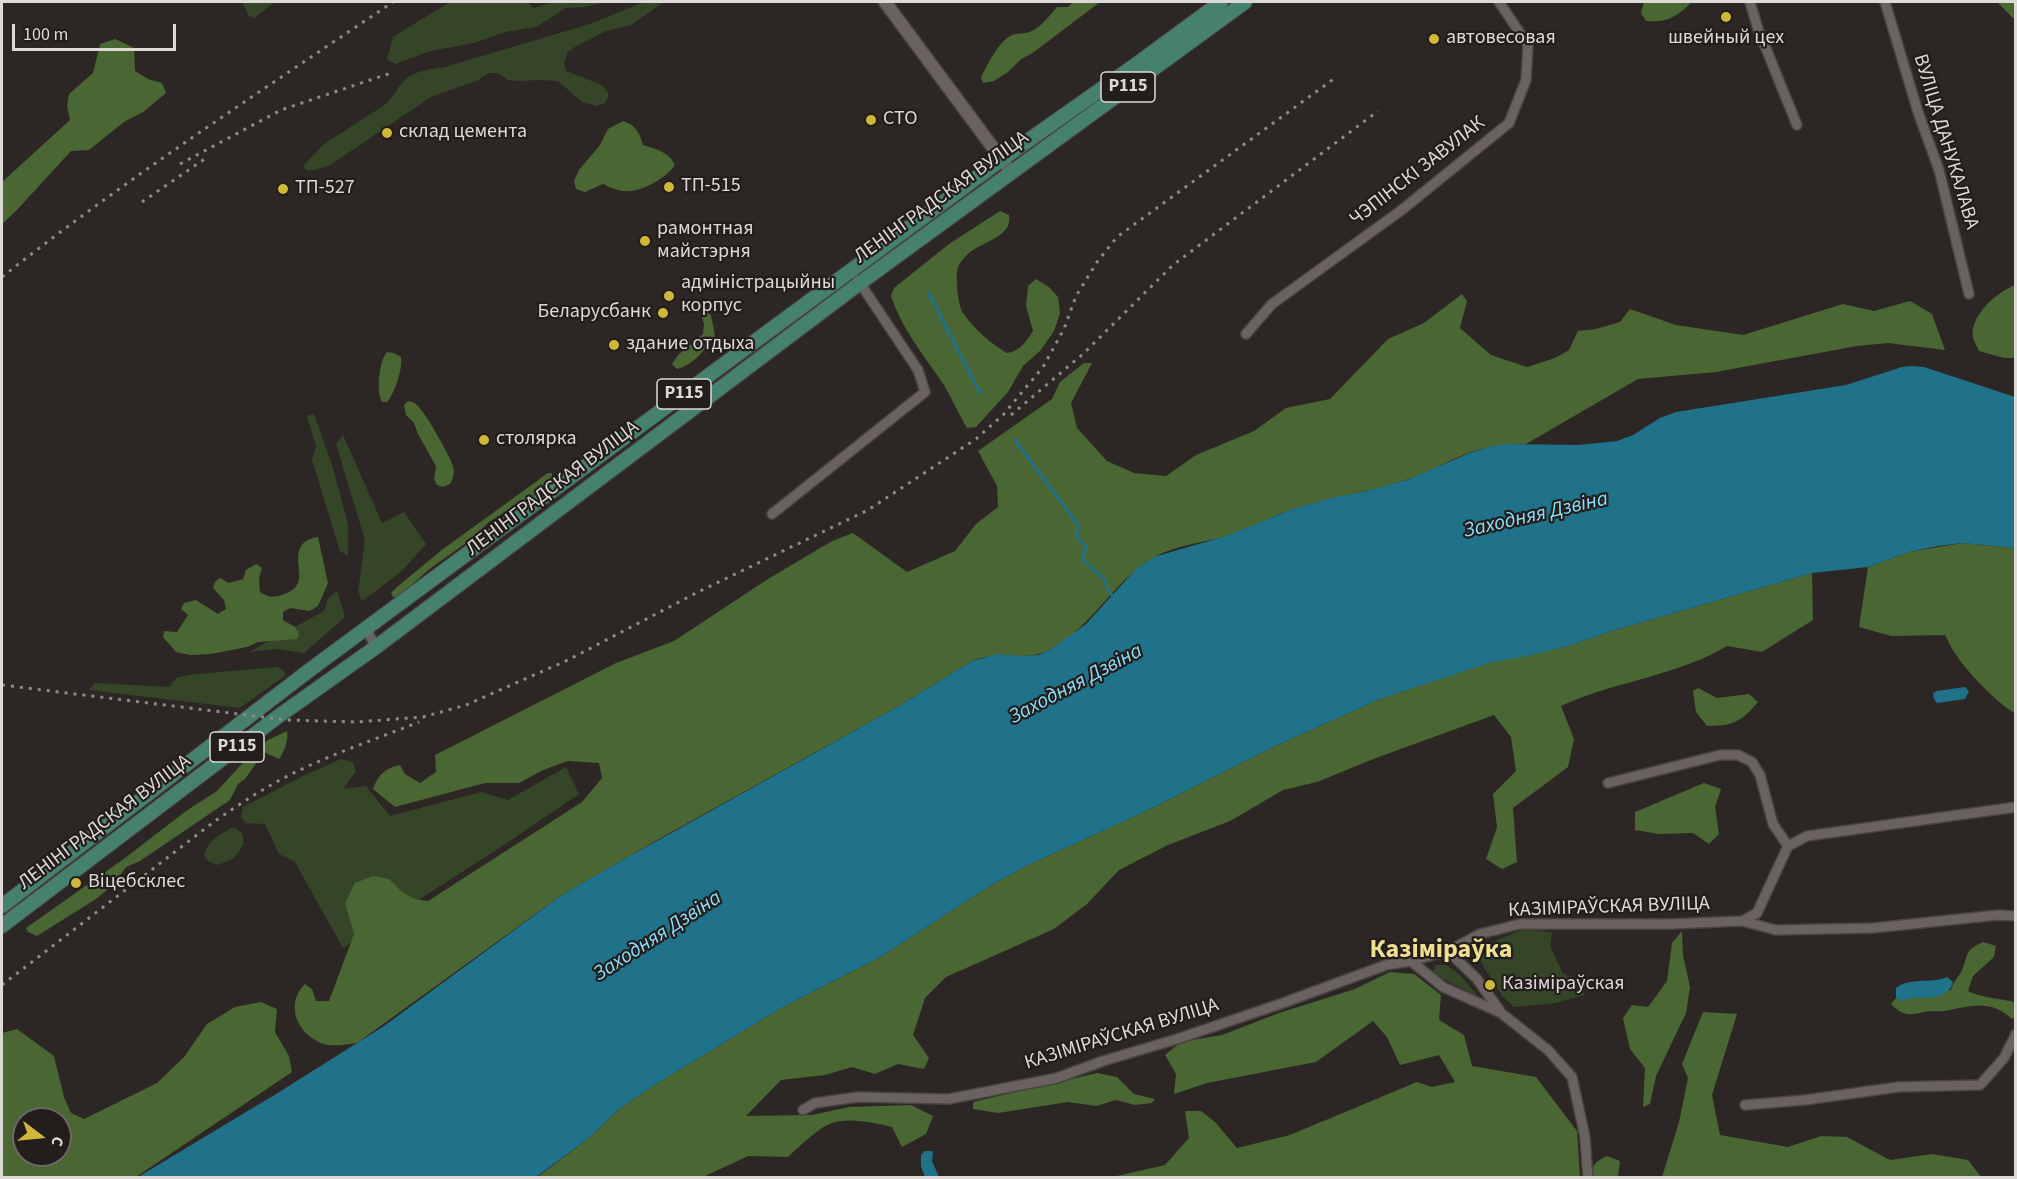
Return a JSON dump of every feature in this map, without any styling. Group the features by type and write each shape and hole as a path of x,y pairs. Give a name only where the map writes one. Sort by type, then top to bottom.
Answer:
{"main road":[{"path":"885,2 1011,172"},
{"name":"ЛЕНІНГРАДСКАЯ ВУЛІЦА","path":"2,906 310,669 1002,159 1221,2"},
{"name":"ЛЕНІНГРАДСКАЯ ВУЛІЦА","path":"2,926 276,718 376,647 860,283 1245,2"}],"street":[{"name":"ЧЭПІНСКІ ЗАВУЛАК","path":"1246,334 1272,304 1403,209 1509,123 1526,80 1528,45 1499,2"},
{"path":"1750,2 1758,28 1797,125"},
{"name":"ВУЛІЦА ДАНУКАЛАВА","path":"1885,2 1939,170 1969,294"},
{"path":"772,514 925,392 918,370 852,270"},
{"path":"672,403 682,417"},
{"path":"366,629 376,647"},
{"path":"1608,783 1720,755 1738,755 1752,762 1760,775 1773,824 1788,846"},
{"path":"1742,921 1757,913 1788,846 1807,836 2016,807"},
{"name":"КАЗІМІРАЎСКАЯ ВУЛІЦА","path":"803,1110 814,1103 858,1097 949,1099 1057,1078 1251,1014 1386,965 1411,962 1448,951 1480,934 1520,924 1671,924 1742,921 1776,930 1873,928 1998,915 2016,916"},
{"path":"1448,951 1478,979 1501,1013"},
{"path":"1411,962 1443,987 1501,1013 1548,1050 1572,1077 1585,1137 1588,1178"},
{"path":"1745,1105 1804,1100 1898,1087 1980,1085 2004,1058 2016,1034"}],"green space":[{"path":"242,2 275,2 254,18 249,16"},
{"path":"450,2 527,2 534,8 552,2 607,2 566,8 536,27 505,32 474,43 430,51 395,64 387,59 393,37"},
{"path":"644,2 664,2 631,25 606,31 567,53 564,64 566,71 602,85 609,94 605,103 596,106 582,102 558,81 508,80 498,73 489,73 478,80 431,97 330,165 315,170 306,170 303,166 324,144 383,106 401,84 415,73 445,67 590,24"},
{"path":"1073,2 1100,2 1020,60 1008,72 994,81 983,83 981,77 986,67 1007,38 1014,34 1035,30 1057,7 1068,7"},
{"path":"1644,2 1691,3 1671,18 1646,21 1641,13"},
{"path":"1997,2 2015,2 2015,20"},
{"path":"115,39 134,48 135,71 148,79 162,83 166,93 89,150 71,151 2,224 2,182 70,120 67,106 69,94 93,73 100,44"},
{"path":"623,121 636,130 643,145 666,154 675,165 661,178 636,190 619,190 603,184 585,192 576,189 574,181 579,170 600,145 608,129"},
{"path":"1000,211 1009,215 1006,229 1001,235 972,251 958,267 957,291 963,313 972,325 994,345 1007,353 1019,348 1033,331 1026,306 1028,286 1036,279 1050,288 1058,297 1060,313 1054,331 1041,350 1023,366 1008,392 976,427 967,428 942,382 907,330 891,296 894,288 949,244"},
{"path":"2015,285 2015,358 2004,358 1979,351 1973,338 1975,321 1993,299"},
{"path":"1462,294 1467,301 1460,328 1491,355 1527,367 1555,358 1569,350 1578,331 1596,329 1620,322 1630,309 1676,325 1743,335 1843,304 1874,311 1910,301 1932,314 1945,350 1888,343 1857,346 1716,372 1638,379 1526,444 1512,444 1476,451 1406,480 1297,508 1238,532 1160,554 1125,580 1079,628 1051,649 1032,655 992,656 972,661 899,706 562,895 357,1043 335,1045 320,1043 302,1029 295,1014 299,991 305,984 312,989 316,1001 329,1001 354,934 345,903 355,883 373,876 389,879 401,891 414,899 428,901 582,802 602,778 599,763 568,761 543,770 519,783 485,783 395,807 373,789 386,770 400,765 405,774 420,783 436,772 435,755 616,663 674,641 768,579 832,541 853,533 907,572 955,551 976,524 998,507 997,486 978,451 1052,399 1060,382 1084,363 1092,363 1071,403 1077,428 1107,461 1134,473 1166,476 1196,455 1254,431 1286,408 1330,399 1388,339 1424,323"},
{"path":"706,311 711,315 715,336 694,360 677,369 672,364 678,355 703,334 704,324 701,314"},
{"path":"387,352 401,357 401,367 393,393 387,402 382,402 379,377"},
{"path":"408,401 415,403 420,409 447,453 454,471 450,484 443,487 437,485 434,479 436,466 414,423 406,415 404,405"},
{"path":"314,414 332,465 348,524 348,556 340,551 312,460 316,446 307,416"},
{"path":"343,435 382,523 404,512 426,544 401,572 362,601 358,592 365,540 336,444"},
{"path":"548,473 552,473 552,480 541,490 489,522 469,541 428,570 399,597 393,597 391,593 397,587 443,549"},
{"path":"318,537 328,583 318,606 310,611 290,608 283,612 283,620 295,627 299,634 297,639 258,642 247,647 211,654 190,655 176,652 163,637 164,631 177,632 188,615 181,609 184,603 196,600 218,614 226,609 224,600 213,588 215,582 220,578 229,583 243,579 246,570 256,564 262,568 259,578 260,592 273,597 291,591 297,586 299,580 298,560 301,546"},
{"path":"1962,543 2015,548 2015,713 1992,696 1975,679 1955,654 1945,635 1891,636 1859,627 1868,567 1909,552"},
{"path":"1812,573 1813,620 1762,652 1727,646 1688,665 1603,690 1561,706 1574,739 1568,767 1513,808 1517,862 1502,869 1486,859 1497,827 1493,794 1516,771 1511,737 1494,715 1317,782 1283,790 1230,821 1168,845 1119,870 1087,904 1054,929 946,977 925,998 913,1035 929,1058 924,1069 898,1064 875,1074 852,1067 825,1075 781,1080 746,1116 812,1115 849,1107 911,1105 933,1116 926,1134 902,1147 892,1127 870,1122 839,1121 821,1129 788,1157 748,1156 703,1177 536,1178 589,1138 619,1109 781,1008 882,956 988,887 1026,866 1146,811 1271,748 1380,699 1492,661 1568,646 1615,630"},
{"path":"337,591 345,617 304,653 276,649 249,652 324,611 328,598"},
{"path":"277,667 286,675 240,708 89,690 95,683 170,687 176,678 188,675"},
{"path":"1698,688 1717,698 1749,694 1758,702 1736,722 1707,726 1696,712 1693,691"},
{"path":"287,731 286,746 279,759 264,752 245,779 238,784 230,800 140,861 126,867 113,885 96,899 37,936 28,932 26,928 125,858 186,811 217,791 249,756 268,740"},
{"path":"341,759 353,762 356,771 343,789 366,786 390,816 481,792 508,800 566,767 579,794 343,948 295,862 279,854 265,824 246,823 241,817 243,807"},
{"path":"1704,783 1721,789 1715,807 1719,834 1709,844 1693,833 1659,834 1635,830 1635,812"},
{"path":"234,827 242,833 244,844 234,858 218,865 208,861 204,855 212,841"},
{"path":"1524,929 1552,932 1550,946 1562,972 1583,985 1584,995 1556,1003 1514,1007 1503,997 1475,953 1490,943"},
{"path":"1682,931 1683,955 1690,987 1686,1013 1656,1076 1650,1104 1643,1107 1645,1068 1630,1049 1623,1018 1632,1005 1648,1007 1667,981 1672,943"},
{"path":"1983,942 1996,946 1994,957 1973,976 1968,991 2015,1002 2015,1017 2012,1019 1990,1006 1905,1014 1891,1004 1896,998 1899,1000 1951,990 1969,951"},
{"path":"1436,965 1446,965 1459,974 1478,996 1441,978 1433,971"},
{"path":"1390,972 1414,974 1441,995 1439,1020 1464,1035 1472,1066 1536,1077 1577,1131 1580,1177 1108,1178 1165,1165 1189,1138 1185,1111 1201,1111 1215,1122 1237,1148 1290,1135 1417,1082 1432,1087 1455,1082 1439,1055 1400,1065 1387,1037 1373,1021 1316,1062 1207,1083 1174,1094 1176,1074 1165,1055 1181,1042 1222,1035 1279,1013 1355,989"},
{"path":"261,1002 277,1009 275,1032 289,1056 292,1072 136,1177 2,1177 2,1033 17,1029 54,1056 68,1107 12,1107 12,1167 72,1167 72,1113 84,1119 157,1083 184,1057 207,1024 235,1007"},
{"path":"1703,1012 1737,1014 1712,1095 1720,1135 1788,1147 1821,1136 1847,1137 1890,1160 1932,1154 1968,1160 1981,1177 1662,1177 1679,1122 1688,1078 1682,1064"},
{"path":"1097,1073 1117,1077 1134,1094 1155,1099 1152,1103 1135,1105 1116,1100 1096,1106 1068,1102 998,1113 973,1109 973,1102"},
{"path":"1607,1156 1620,1161 1618,1177 1592,1177 1595,1164"}],"water":[{"name":"Заходняя Дзвіна","path":"1911,366 1924,367 2015,397 2015,548 1962,543 1909,552 1868,567 1812,573 1615,630 1568,646 1492,662 1380,699 1271,748 1146,811 1026,866 988,887 882,956 781,1008 656,1084 619,1109 589,1138 536,1177 138,1177 384,1026 562,895 605,870 899,706 972,661 997,654 1038,655 1050,650 1086,624 1137,568 1154,557 1229,535 1293,509 1407,480 1489,447 1506,444 1579,445 1617,441 1676,412 1846,385"},
{"path":"1965,687 1969,691 1965,699 1937,703 1934,699 1933,693 1937,691"},
{"path":"1947,977 1953,982 1951,988 1942,995 1910,998 1903,1001 1896,998 1896,988 1901,985"},
{"path":"925,1151 932,1151 932,1161 939,1177 925,1177 921,1166 921,1155"}],"waterway":[{"path":"928,292 980,393"},
{"path":"1015,440 1079,526 1076,536 1087,548 1082,559 1105,580 1112,595"}],"railway":[{"path":"2,277 146,170 393,2"},
{"path":"180,164 281,110 394,72"},
{"path":"2,685 287,720 356,722 423,717 466,705 568,660 698,592 868,510 976,439 1003,415 1043,367 1064,329 1076,296 1097,262 1117,237 1335,78"},
{"path":"1011,415 1083,354 1173,265 1378,111"},
{"path":"142,202 206,158"},
{"path":"2,985 215,821 248,799 315,763 419,722"}],"place":[{"name":"швейный цех","path":"1726,17"},
{"name":"автовесовая","path":"1434,39"},
{"name":"СТО","path":"871,120"},
{"name":"склад цемента","path":"387,133"},
{"name":"ТП-515","path":"669,187"},
{"name":"ТП-527","path":"283,189"},
{"name":"рамонтная майстэрня","path":"645,241"},
{"name":"адміністрацыйны корпус","path":"669,296"},
{"name":"Беларусбанк","path":"663,313"},
{"name":"здание отдыха","path":"614,345"},
{"name":"столярка","path":"484,440"},
{"name":"Віцебсклес","path":"76,883"},
{"name":"Казіміраўская","path":"1490,985"}],"district":[{"name":"Казіміраўка","path":"1441,951"}]}
